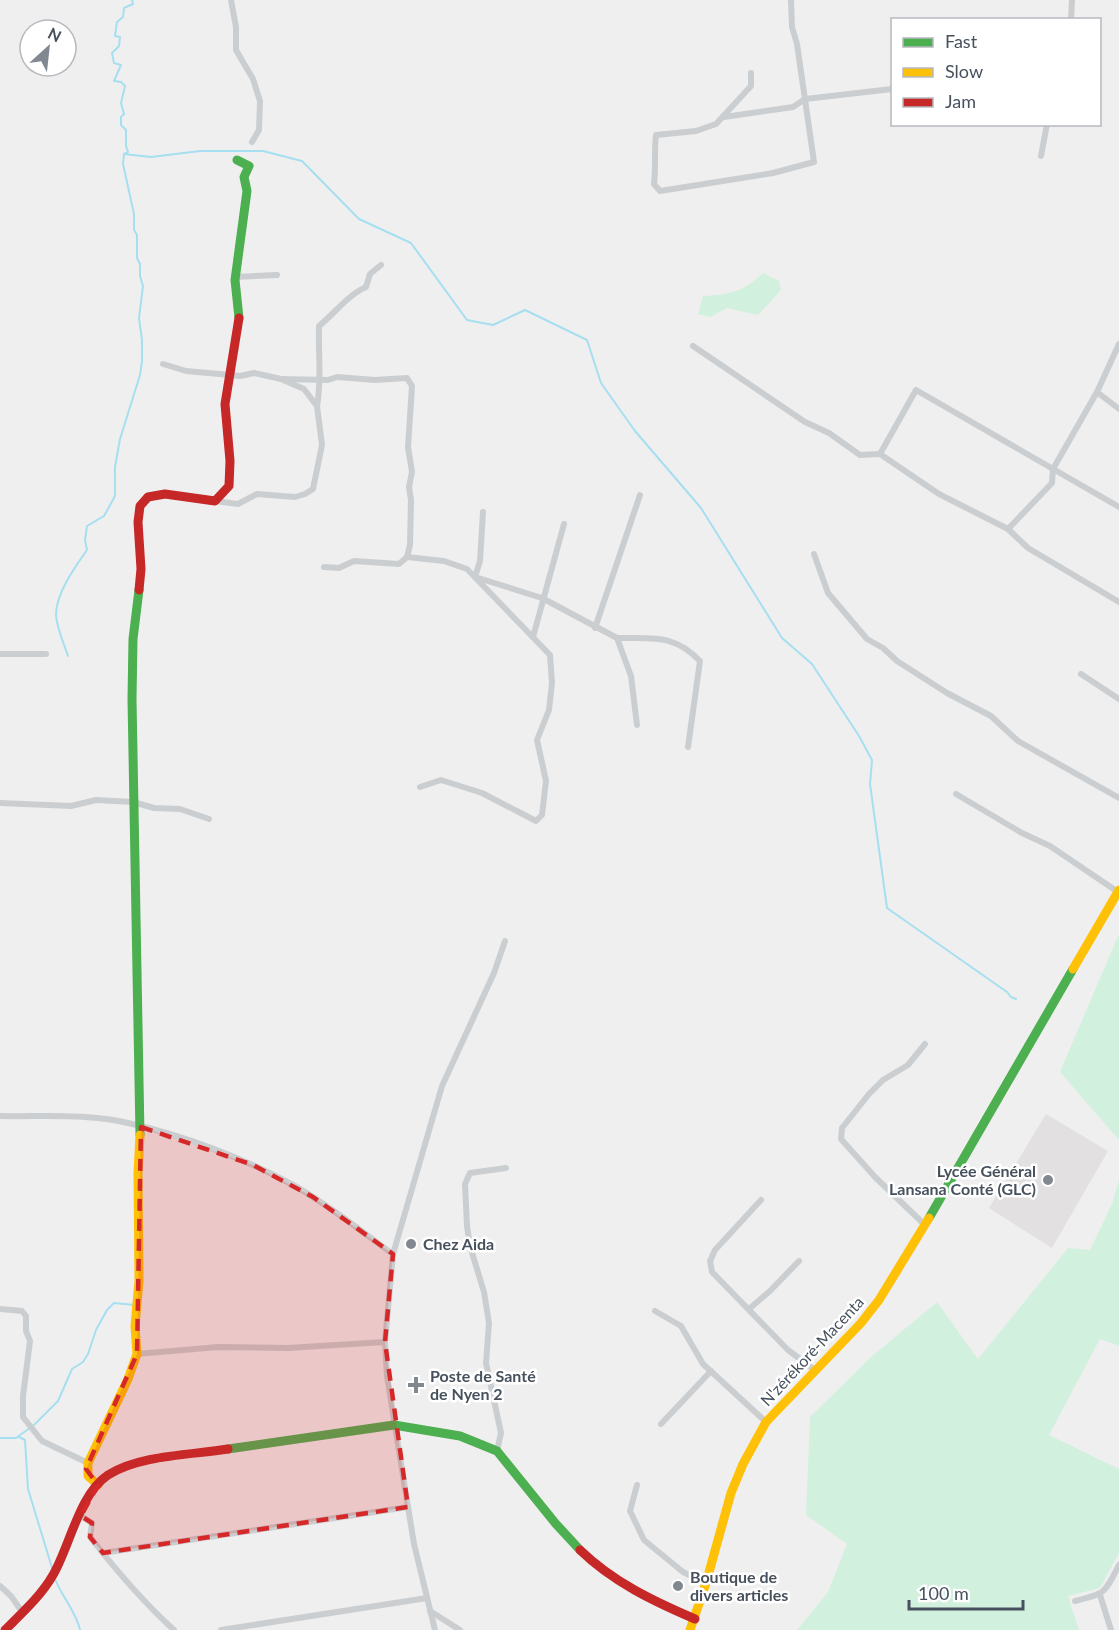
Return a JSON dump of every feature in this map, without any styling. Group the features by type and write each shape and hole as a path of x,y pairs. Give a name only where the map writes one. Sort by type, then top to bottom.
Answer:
{"main road":[{"path":"98,1485 88,1476 86,1469 128,1379 136,1354 135,1326 139,1281 138,1173 141,1127 133,802 133,639 141,569 138,522 140,506 148,497 165,494 215,501 229,486 230,451 225,404 239,319 236,277 247,191 244,177 249,166 237,160"},
{"name":"N'zérékoré-Macenta","path":"690,1630 706,1583 731,1493 743,1464 766,1422 861,1323 879,1300 925,1225 1118,891"},
{"path":"4,1630 48,1584 98,1485 113,1473 129,1465 147,1461 394,1425 451,1434 484,1443 497,1451 558,1526 600,1568 626,1587 654,1602 695,1619"}],"street":[{"path":"231,0 236,27 236,50 253,79 260,101 259,130 252,142"},
{"path":"751,74 751,86 716,124 696,131 656,135 654,149 657,164 654,184 660,191 773,172 814,162 797,44 792,27 791,0"},
{"path":"1071,18 1072,0"},
{"path":"723,117 793,106 805,99 891,89"},
{"path":"1041,156 1047,126"},
{"path":"215,501 238,504 257,494 295,497 305,495 313,489 322,445 317,406 321,380 318,351 319,326 334,314 355,291 366,286 370,274 381,265"},
{"path":"236,277 277,275"},
{"path":"1008,529 1052,483 1053,469 1097,392 1119,344"},
{"path":"693,346 805,422 829,433 860,455 880,454 939,494 1008,529 1028,548 1119,602"},
{"path":"164,364 186,370 240,376 254,373 281,380 304,389 317,406"},
{"path":"281,380 321,380 337,377 375,380 407,378 411,386 408,447 412,472 409,487 410,545 407,557 399,564 354,561 339,568 324,567"},
{"path":"880,454 916,390 1119,507"},
{"path":"1097,392 1119,409"},
{"path":"595,628 640,495"},
{"path":"475,577 480,561 483,512"},
{"path":"532,637 564,524"},
{"path":"814,554 828,593 867,639 884,648 897,661 947,693 991,716 1018,741 1119,798"},
{"path":"407,557 444,561 468,569 550,655 552,683 549,710 537,740 546,781 542,815 536,821 482,793 441,780 420,787"},
{"path":"475,577 542,598 617,638 668,640 688,648 700,661 688,747"},
{"path":"617,638 631,676 637,725"},
{"path":"0,654 46,654"},
{"path":"1080,674 1119,699"},
{"path":"956,794 1050,846 1118,891"},
{"path":"0,802 71,806 96,800 133,802 154,808 180,809 209,819"},
{"path":"435,1630 408,1507 394,1425 385,1342 393,1254 442,1086 494,973 505,941"},
{"path":"925,1044 908,1065 883,1080 869,1094 842,1128 841,1138 875,1177 925,1225"},
{"path":"0,1116 84,1117 128,1122 203,1146 253,1165 320,1202 393,1254"},
{"path":"497,1451 501,1433 486,1363 489,1323 484,1292 470,1246 465,1184 470,1173 506,1168"},
{"path":"761,1200 715,1250 710,1261 712,1272 788,1350 816,1371"},
{"path":"749,1310 799,1261"},
{"path":"0,1309 22,1311 26,1316 26,1331 30,1341 23,1396 23,1417 42,1441 88,1463"},
{"path":"656,1311 681,1326 703,1364 766,1422"},
{"path":"136,1354 218,1347 288,1348 385,1342"},
{"path":"661,1424 711,1371"},
{"path":"638,1485 630,1511 644,1540 683,1572 706,1583"},
{"path":"103,1553 408,1507"},
{"path":"81,1516 92,1523 90,1536 103,1553 174,1630"},
{"path":"1075,1601 1100,1594 1119,1565"},
{"path":"0,1586 11,1596 22,1612"},
{"path":"1100,1594 1111,1630"},
{"path":"221,1630 427,1598"},
{"path":"430,1611 460,1630"}],"highlighted area":[{"path":"141,1127 253,1165 313,1197 393,1254 385,1342 408,1507 103,1553 90,1537 92,1523 81,1516 98,1485 86,1469 137,1354"}],"shaded area":[{"name":"Lycée Général Lansana Conté (GLC)","path":"1046,1114 1108,1151 1052,1248 989,1208"}],"green space":[{"path":"763,273 779,281 781,290 758,315 727,308 710,317 698,314 703,296 742,289"},
{"path":"1119,934 1119,1140 1060,1072"},
{"path":"1119,1180 1119,1346 1100,1339 1049,1435 1119,1469 1119,1553 1100,1588 1068,1596 1079,1630 797,1630 828,1592 847,1544 806,1515 810,1417 871,1357 937,1302 978,1359 1068,1248 1090,1250 1112,1204"}],"waterway":[{"path":"68,656 56,615 59,598 87,550 85,540 87,526 104,516 115,496 115,467 120,439 140,375 142,361 139,318 143,286 137,258 134,214 123,164 124,154 128,152 126,130 121,125 121,117 124,114 121,103 125,86 121,82 114,81 121,65 114,63 112,53 119,46 120,37 115,36 117,22 123,17 124,8 133,4 132,0"},
{"path":"124,154 151,157 200,151 263,151 302,161 359,219 411,243 467,320 493,325 525,310 587,340 601,383 635,431 701,508 782,638 812,664 872,760 870,784 887,908 1016,999"},
{"path":"0,1438 16,1438 34,1425 58,1401 72,1369 83,1362 96,1330 107,1310 114,1303 135,1305"},
{"path":"19,1437 25,1440 28,1489 53,1571"},
{"path":"55,1579 80,1630"}],"traffic: fast":[{"path":"237,160 249,166 244,177 247,191 235,280 239,318"},
{"path":"139,590 133,639 132,699 140,1135"},
{"path":"929,1218 1073,969"},
{"path":"228,1449 394,1425 460,1436 497,1451 580,1550"}],"traffic: slow":[{"path":"1073,969 1119,890"},
{"path":"98,1485 88,1476 88,1463 128,1379 137,1354 135,1326 139,1281 140,1135"},
{"path":"690,1630 706,1583 731,1493 743,1464 766,1422 861,1323 879,1300 929,1218"}],"traffic: jam":[{"path":"139,590 141,569 138,522 140,506 148,497 165,494 215,501 229,486 230,461 225,404 239,318"},
{"path":"5,1630 48,1583 59,1563 82,1507 98,1484 108,1475 135,1463 228,1449"},
{"path":"580,1550 606,1572 634,1590 695,1619"}],"place":[{"name":"Lycée Général Lansana Conté (GLC)","path":"1048,1180"},
{"name":"Chez Aida","path":"411,1244"},
{"name":"Poste de Santé de Nyen 2","path":"416,1385"},
{"name":"Boutique de divers articles","path":"678,1586"}]}
